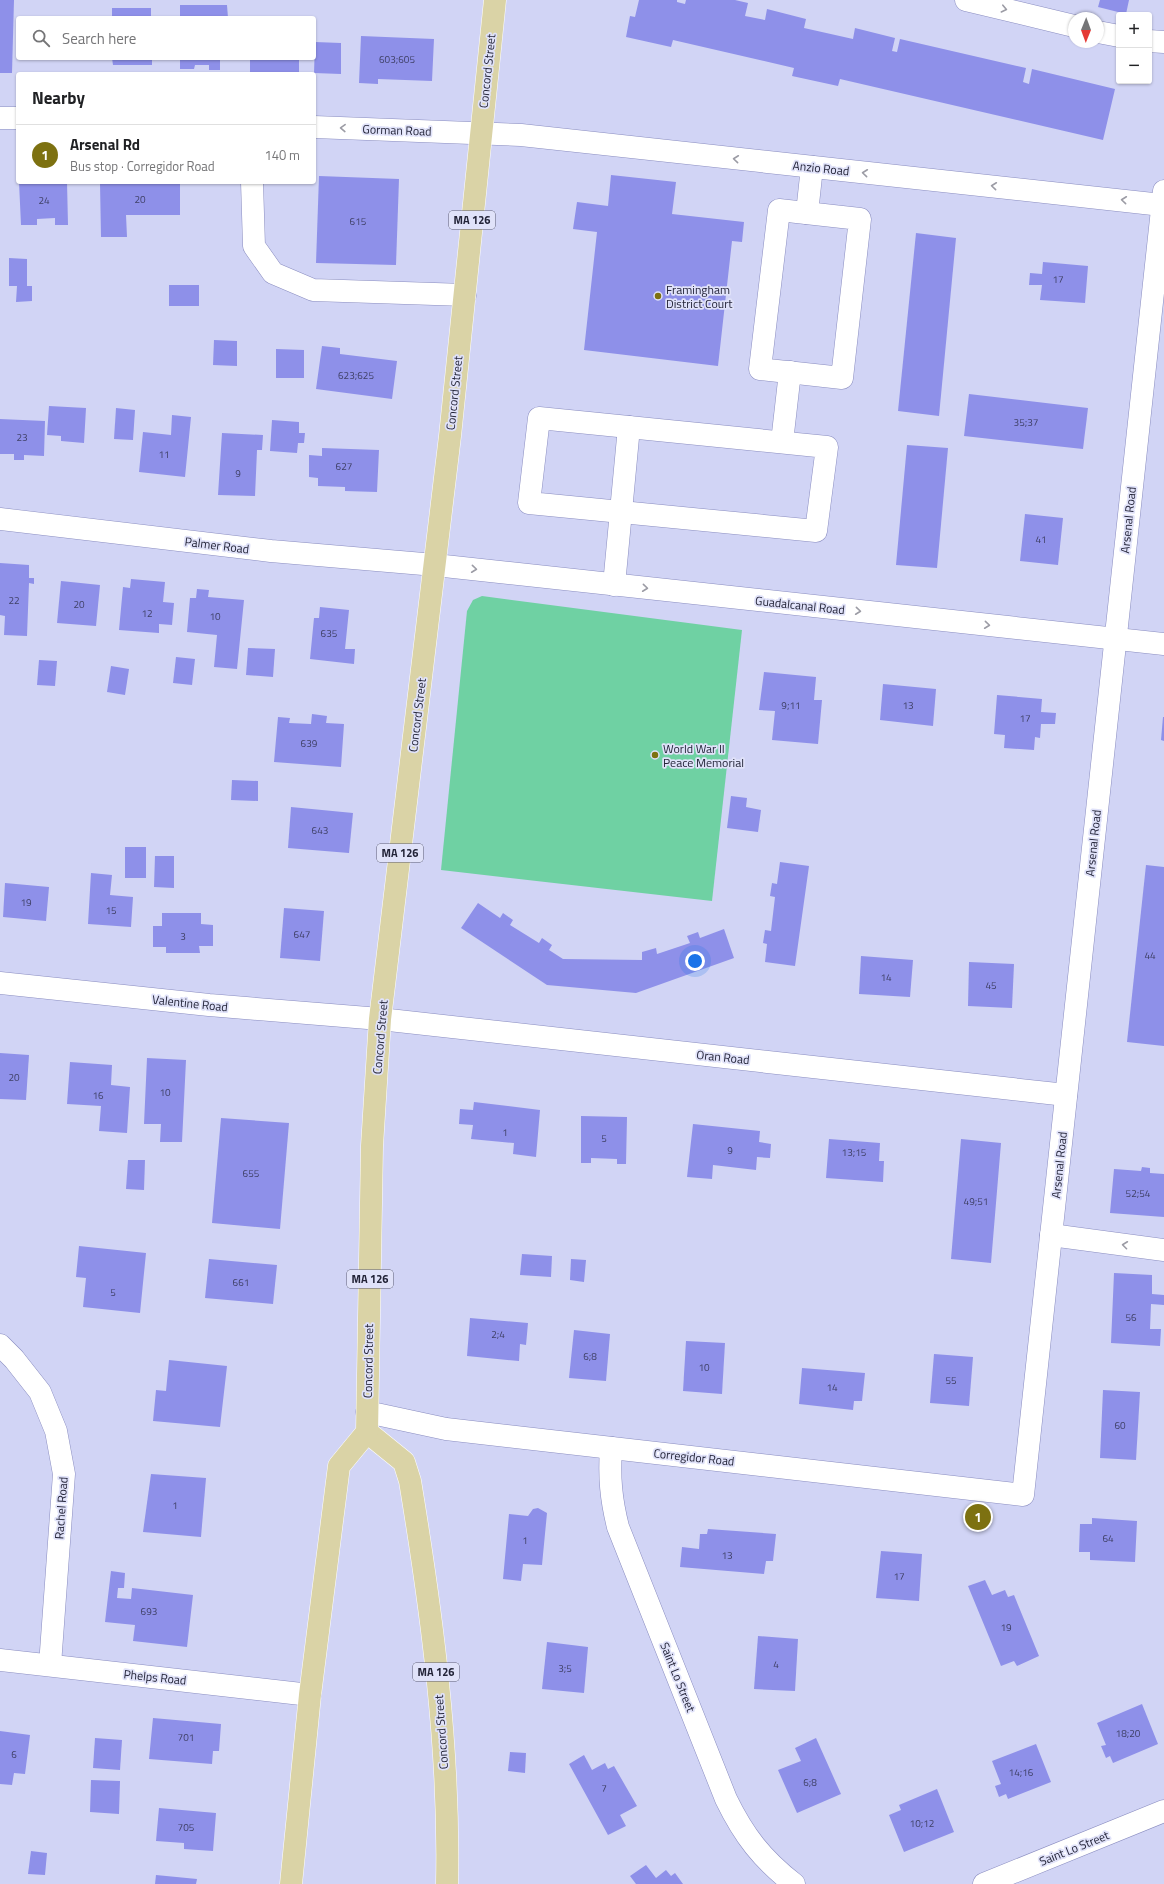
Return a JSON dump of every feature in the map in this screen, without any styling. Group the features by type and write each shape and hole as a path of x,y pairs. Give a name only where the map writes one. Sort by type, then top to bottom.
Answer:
{"main road":[{"name":"Concord Street","path":"447,1884 445,1793 441,1722 428,1604 410,1481 404,1462 367,1422 372,1146 380,1019 435,565 465,295 480,132 495,0"},
{"path":"291,1884 310,1695 339,1466 367,1422"}],"street":[{"path":"966,0 1068,25"},
{"path":"1104,33 1116,35"},
{"path":"1152,41 1164,42"},
{"path":"0,118 16,118"},
{"name":"Gorman Road","path":"316,127 480,132"},
{"name":"Anzio Road","path":"480,132 521,135 812,167 1163,198"},
{"path":"807,213 812,167"},
{"path":"252,184 254,246 273,273 312,290 465,295"},
{"name":"Arsenal Road","path":"1023,1494 1163,198"},
{"path":"779,210 860,219 842,378 790,372 760,369 779,210"},
{"path":"782,442 790,372"},
{"path":"539,418 782,442 827,447 816,531 529,503 539,418"},
{"path":"614,585 629,427"},
{"name":"Palmer Road","path":"0,519 272,551 435,565"},
{"name":"Guadalcanal Road","path":"435,565 1164,644"},
{"name":"Valentine Road","path":"0,983 209,1005 380,1019"},
{"name":"Oran Road","path":"380,1019 1066,1095"},
{"path":"1051,1235 1164,1250"},
{"name":"Rachel Road","path":"0,1345 14,1359 40,1392 56,1431 64,1474 50,1665"},
{"name":"Corregidor Road","path":"367,1422 446,1429 1023,1494"},
{"name":"Saint Lo Street","path":"611,1448 609,1478 612,1503 618,1527 726,1799 736,1821 750,1842 771,1866 794,1884"},
{"name":"Phelps Road","path":"0,1660 310,1695"},
{"name":"Saint Lo Street","path":"984,1884 1164,1811"}],"green space":[{"path":"482,596 742,630 712,901 441,870 467,611 473,600"}],"building":[{"path":"0,0 14,0 12,73 0,73"},
{"path":"639,0 677,0 677,2 685,4 686,0 735,0 748,3 745,16 765,20 767,9 806,19 804,28 853,39 855,28 895,38 892,51 897,52 900,39 1026,68 1023,82 1029,84 1032,69 1115,89 1103,140 840,79 838,86 792,76 794,68 673,40 671,47 626,37 630,16 635,17"},
{"path":"1100,0 1129,0 1126,12 1118,12 1098,7"},
{"path":"180,5 227,5 228,16 180,16"},
{"path":"112,8 151,8 151,16 112,16"},
{"path":"361,36 434,39 432,81 378,79 378,84 359,83"},
{"path":"316,42 341,43 341,74 314,72"},
{"path":"112,60 152,60 152,65 113,65"},
{"path":"180,60 220,60 220,70 209,70 209,65 195,65 194,69 180,69"},
{"path":"250,60 299,60 299,72 250,72"},
{"name":"Framingham District Court","path":"611,175 676,182 672,214 744,222 742,242 732,241 718,366 584,350 597,232 573,229 577,202 608,206"},
{"path":"319,176 399,179 396,265 316,263"},
{"path":"19,184 67,184 68,225 55,225 55,218 37,219 37,225 21,225"},
{"path":"100,184 180,184 180,215 126,215 127,237 101,237"},
{"path":"916,233 956,238 939,416 898,411"},
{"path":"9,258 27,259 27,286 32,286 32,301 16,302 17,286 9,286"},
{"path":"1043,262 1088,266 1085,303 1040,300 1042,285 1029,285 1030,273 1042,274"},
{"path":"169,285 199,285 199,306 169,306"},
{"path":"214,340 237,341 237,366 213,365"},
{"path":"322,346 340,348 340,354 397,361 392,399 316,389"},
{"path":"276,349 304,350 304,378 276,378"},
{"path":"969,394 1088,408 1083,449 964,436"},
{"path":"49,406 86,408 84,443 61,441 61,436 47,435"},
{"path":"116,408 135,410 133,440 114,439"},
{"path":"172,415 191,417 185,477 139,472 143,432 171,435"},
{"path":"0,419 45,421 44,456 24,455 24,460 14,460 14,454 0,454"},
{"path":"272,420 299,422 299,433 305,433 304,443 298,443 297,453 270,451"},
{"path":"222,433 263,435 262,450 257,450 255,496 218,495"},
{"path":"907,445 948,448 937,568 896,565"},
{"path":"322,448 379,450 377,492 345,491 345,487 318,486 318,478 309,477 309,455 322,456"},
{"path":"1025,514 1063,518 1058,565 1020,561"},
{"path":"0,563 29,565 29,578 34,578 34,584 29,583 27,636 4,635 5,616 0,615"},
{"path":"131,579 165,582 163,602 174,603 172,625 159,624 159,633 119,630 123,587 130,588"},
{"path":"61,581 100,585 96,626 57,623"},
{"path":"197,589 209,590 208,597 244,600 237,669 214,667 217,635 187,632 190,598 196,598"},
{"path":"320,607 349,610 345,649 355,649 354,664 310,659 314,618 319,618"},
{"path":"248,648 275,649 273,677 246,675"},
{"path":"176,657 195,659 192,685 173,683"},
{"path":"39,660 57,661 55,686 37,685"},
{"path":"111,666 129,669 125,695 107,692"},
{"path":"764,672 816,677 814,700 822,700 818,744 772,740 775,711 759,710"},
{"path":"883,684 936,689 933,726 880,720"},
{"path":"997,695 1042,699 1041,712 1056,713 1055,724 1041,724 1040,738 1035,737 1034,750 1004,748 1005,735 994,734"},
{"path":"312,714 327,716 326,723 344,724 341,767 274,762 278,717 290,718 289,723 311,724"},
{"path":"1164,717 1164,741 1161,740"},
{"path":"232,780 258,781 258,801 231,800"},
{"path":"731,796 747,798 746,807 761,810 758,832 727,828"},
{"path":"291,807 353,813 349,853 288,848"},
{"path":"125,847 146,847 146,878 125,878"},
{"path":"155,856 174,856 174,888 154,887"},
{"path":"780,862 809,866 795,966 765,962 767,944 763,943 765,930 771,931 775,897 770,896 772,883 777,884"},
{"path":"1146,865 1164,867 1164,1046 1127,1042"},
{"path":"91,873 112,875 110,895 133,897 131,927 88,924"},
{"path":"5,883 49,887 46,921 3,917"},
{"path":"478,903 500,918 503,913 513,920 510,925 539,943 542,938 552,945 549,950 563,959 642,960 642,952 656,948 657,954 690,943 687,936 698,932 700,938 724,929 734,958 636,993 547,985 461,928"},
{"path":"284,908 324,911 320,961 280,958"},
{"path":"162,913 201,913 201,924 213,925 213,946 199,946 200,953 166,953 166,947 153,947 153,926 162,926"},
{"path":"861,956 913,960 910,997 859,994"},
{"path":"969,962 1014,964 1012,1008 968,1006"},
{"path":"0,1053 29,1055 26,1100 0,1099"},
{"path":"147,1058 186,1060 182,1142 160,1142 161,1124 144,1124"},
{"path":"70,1062 112,1065 111,1085 130,1087 127,1133 99,1131 101,1106 67,1104"},
{"path":"474,1102 540,1110 536,1157 513,1154 514,1143 471,1139 473,1125 459,1124 460,1109 473,1110"},
{"path":"581,1116 627,1117 626,1164 617,1164 617,1159 591,1158 591,1163 581,1163"},
{"path":"221,1118 289,1123 280,1229 212,1223"},
{"path":"693,1124 760,1131 759,1142 771,1144 770,1158 757,1157 756,1170 713,1165 712,1179 687,1177"},
{"path":"829,1139 880,1143 879,1161 884,1161 883,1182 826,1178"},
{"path":"961,1139 1001,1143 991,1263 951,1259"},
{"path":"128,1160 145,1160 144,1190 126,1189"},
{"path":"1142,1167 1150,1168 1150,1173 1164,1174 1164,1217 1110,1213 1114,1169 1141,1171"},
{"path":"79,1246 146,1253 140,1313 83,1307 86,1278 76,1277"},
{"path":"522,1254 552,1256 551,1277 520,1275"},
{"path":"209,1259 277,1265 273,1304 205,1298"},
{"path":"571,1259 586,1260 584,1282 570,1280"},
{"path":"1114,1273 1152,1275 1152,1294 1164,1295 1164,1305 1151,1304 1150,1329 1161,1329 1160,1346 1111,1343"},
{"path":"470,1318 528,1323 526,1345 520,1344 519,1361 467,1356"},
{"path":"574,1330 610,1334 606,1381 569,1378"},
{"path":"686,1341 725,1343 722,1394 683,1391"},
{"path":"934,1354 973,1357 969,1406 930,1403"},
{"path":"169,1360 227,1366 220,1427 153,1421 156,1390 166,1391"},
{"path":"802,1368 865,1373 862,1401 854,1401 853,1410 799,1404"},
{"path":"1103,1390 1140,1392 1136,1460 1100,1458"},
{"path":"151,1474 206,1478 201,1537 143,1532"},
{"path":"538,1508 547,1513 542,1565 523,1564 521,1581 503,1579 509,1514 528,1516 533,1509"},
{"path":"1092,1518 1137,1521 1135,1562 1090,1560 1090,1552 1079,1552 1080,1524 1092,1524"},
{"path":"708,1529 776,1534 773,1561 766,1561 764,1574 680,1567 682,1547 699,1549 700,1534 707,1534"},
{"path":"881,1551 922,1554 919,1601 876,1598"},
{"path":"111,1571 125,1573 124,1588 118,1588 117,1598 131,1599 132,1588 193,1595 187,1647 133,1641 135,1625 105,1622"},
{"path":"985,1580 992,1595 1005,1590 1008,1597 1014,1595 1039,1656 1017,1666 1014,1661 1001,1666 968,1586"},
{"path":"758,1636 798,1639 795,1691 754,1689"},
{"path":"547,1642 588,1647 584,1693 542,1689"},
{"path":"1142,1704 1158,1744 1113,1763 1110,1756 1106,1758 1101,1746 1106,1745 1097,1723"},
{"path":"153,1718 221,1724 219,1751 213,1751 212,1764 149,1759"},
{"path":"0,1731 30,1735 25,1774 14,1773 12,1785 0,1784"},
{"path":"95,1738 122,1740 120,1770 93,1768"},
{"path":"816,1738 841,1794 797,1813 778,1770 801,1761 795,1748"},
{"path":"1036,1744 1051,1782 1008,1799 1006,1794 999,1797 995,1786 1001,1784 992,1761"},
{"path":"510,1752 526,1753 525,1773 508,1771"},
{"path":"584,1755 592,1770 605,1763 608,1769 614,1766 637,1806 620,1815 626,1826 608,1835 569,1764"},
{"path":"91,1780 120,1781 119,1814 90,1812"},
{"path":"937,1789 954,1832 904,1852 889,1815 901,1810 899,1805"},
{"path":"159,1808 216,1813 213,1851 184,1849 184,1843 156,1841"},
{"path":"31,1851 47,1853 45,1875 28,1874"},
{"path":"646,1865 656,1878 666,1870 671,1876 675,1873 683,1884 636,1884 630,1876"},
{"path":"156,1875 197,1879 196,1884 155,1884"}],"place":[{"name":"Framingham District Court","path":"658,296"},
{"name":"World War II Peace Memorial","path":"655,755"},
{"name":"Arsenal Rd","path":"978,1517"}]}
